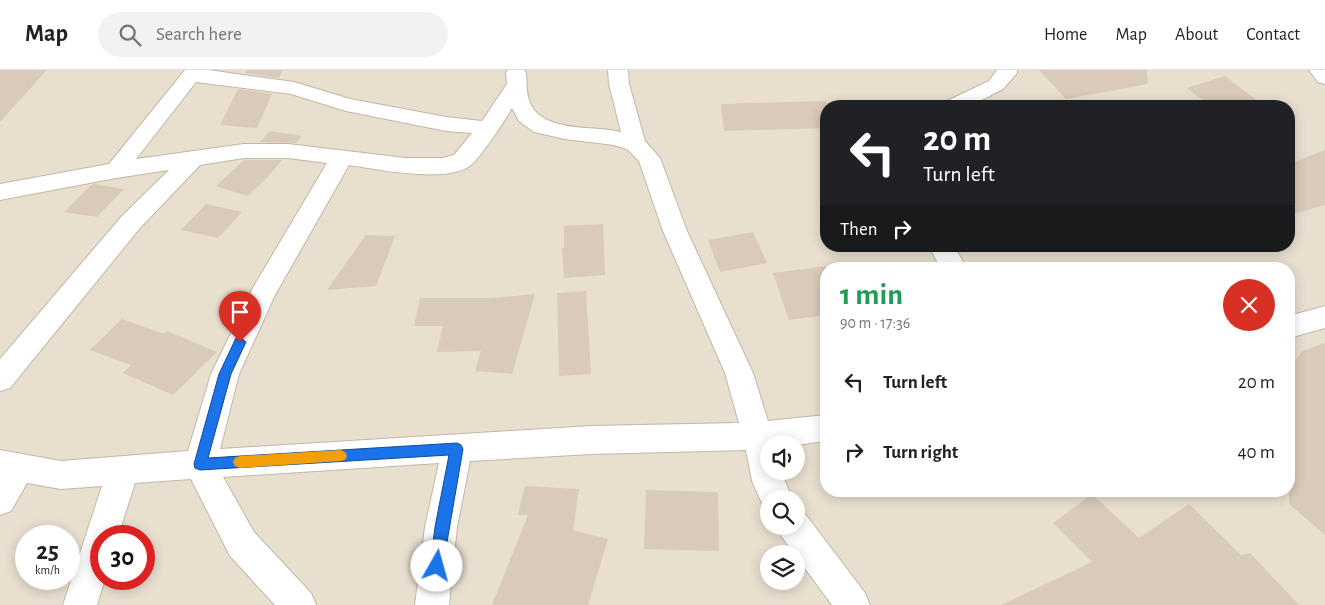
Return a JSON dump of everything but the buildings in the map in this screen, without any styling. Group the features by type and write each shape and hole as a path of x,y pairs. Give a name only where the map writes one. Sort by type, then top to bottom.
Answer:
{"street":[{"path":"618,70 619,84 636,144 649,158 675,231 739,373 772,490"},
{"path":"966,100 996,85 1007,73 1007,70"},
{"path":"1319,70 1325,78"},
{"path":"116,170 195,72 294,88 346,105 446,124 486,128"},
{"path":"517,77 518,100 527,116 542,127 565,132 617,138 636,144"},
{"path":"0,192 116,170 244,151 288,151 405,166 445,166 462,160 486,128 517,77"},
{"path":"299,605 242,544 200,464 229,366 263,292 342,157"},
{"path":"0,379 131,222 194,158"},
{"path":"1295,325 1325,317"},
{"path":"0,500 10,465 61,475 200,464 591,440 758,436 820,429"},
{"path":"432,605 441,527 457,449"},
{"path":"106,525 123,471"},
{"path":"801,535 853,605"},
{"path":"80,605 90,575"}],"shaded area":[{"path":"0,70 1325,70 1325,605 0,605"}],"slow traffic":[{"path":"240,462 341,456"}],"route":[{"path":"240,342 225,374 200,464 457,449 441,527 437,566"}]}
